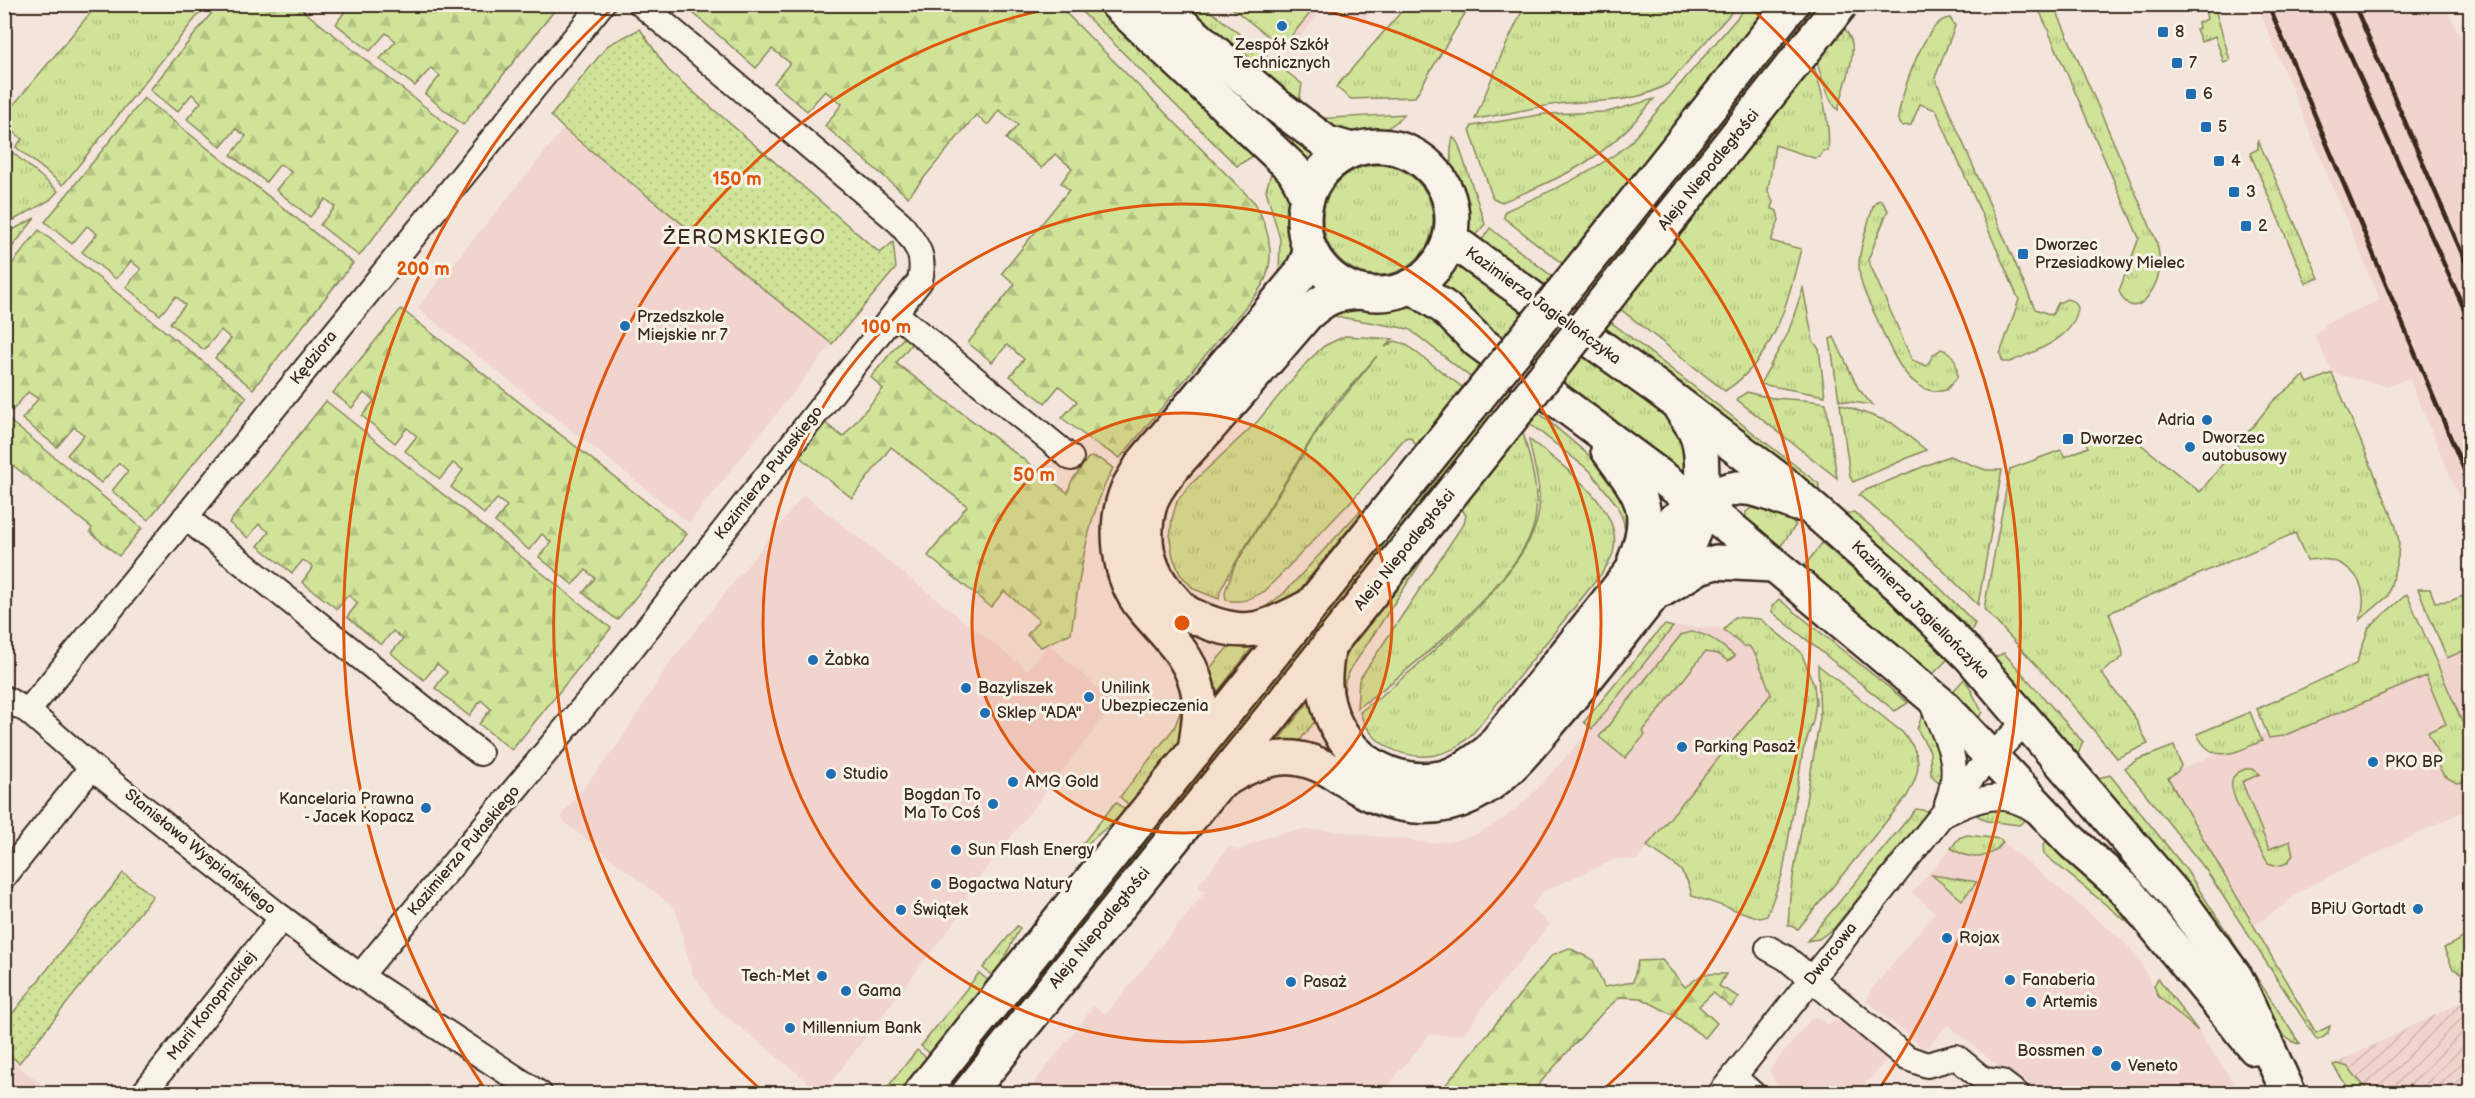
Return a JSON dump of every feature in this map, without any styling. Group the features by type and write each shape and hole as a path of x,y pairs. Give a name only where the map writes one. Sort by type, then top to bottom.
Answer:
{"main road":[{"path":"1117,4 1293,170 1306,198 1304,225 1311,252 1326,273 1348,288 1360,292"},
{"path":"1158,4 1276,105 1327,143 1352,150"},
{"path":"920,1094 1792,4"},
{"name":"Aleja Niepodległości","path":"968,1094 1841,4"},
{"path":"1306,198 1320,172 1335,159 1352,150 1370,146 1388,146 1407,151 1424,161 1440,178 1448,194 1453,221 1450,239 1436,267 1412,286 1387,294 1360,292 1337,294 1323,299 1306,315 1171,471 1151,503 1146,533 1149,562 1159,585 1185,612 1215,627 1248,631 1277,624 1312,604"},
{"name":"Kazimierza Jagiellończyka","path":"1450,239 1782,482 1900,586 1970,656 2172,892 2236,978 2286,1088"},
{"path":"1195,751 1201,714 1193,673 1183,653 1142,607 1126,579 1120,554 1119,527 1128,489 1142,464 1300,276 1311,252"},
{"name":"Kazimierza Jagiellończyka","path":"1412,286 1444,308 1479,342 1734,531 1929,695 2049,819 2125,889 2286,1088"},
{"path":"1677,403 1696,433 1701,450 1698,504"},
{"path":"1589,424 1636,489 1644,505 1646,524 1641,546 1641,585"},
{"path":"1214,787 1256,763 1289,758 1301,759 1331,770 1372,795 1405,806 1449,803 1470,796 1505,771 1525,751 1641,585 1670,523 1698,504 1738,488 1755,490 1810,508"},
{"path":"1329,644 1324,684 1333,721 1346,742 1359,757 1383,772 1402,778 1442,778 1461,771 1489,752 1641,585 1708,564 1733,562 1773,565"}],"street":[{"name":"Kędziora","path":"28,711 602,4"},
{"name":"Kazimierza Pułaskiego","path":"360,976 607,680 920,281 923,268 922,255 900,224 640,4"},
{"path":"896,314 1071,458"},
{"path":"185,517 480,753"},
{"name":"Kazimierza Jagiellończyka","path":"1929,695 1954,756 1951,794 1943,815"},
{"name":"Stanisława Wyspiańskiego","path":"4,698 28,711 92,767 282,918 360,976 540,1094"},
{"name":"Dworcowa","path":"1727,1085 1990,756 2026,721"},
{"path":"4,877 92,767"},
{"name":"Dworcowa","path":"1943,815 1981,800 2010,797 2049,819"},
{"name":"Marii Konopnickiej","path":"143,1094 282,918"},
{"path":"1768,948 1785,958 1907,1058 1927,1065 1956,1058 1984,1080 2001,1082 2017,1094"},
{"name":"Stanisława Wyspiańskiego","path":"398,1003 509,1094"},
{"path":"1727,1085 1753,1094"}],"shaded area":[{"name":"Zespół Szkół Technicznych","path":"1228,5 1327,5 1287,52"},
{"name":"Zespół Szkół Technicznych","path":"1340,5 1375,5 1363,23"},
{"path":"2257,5 2445,5 2470,50 2470,523 2409,378 2388,386 2332,373 2314,333 2325,328 2324,324 2380,300"},
{"name":"Przedszkole Miejskie nr 7","path":"564,129 832,344 689,523 417,308"},
{"path":"804,495 1027,670 1049,645 1115,703 970,889 962,912 822,1094 817,1093 801,1076 717,1009 692,973 675,908 565,823 561,816 617,746 670,662"},
{"path":"1672,626 1727,628 1757,650 1773,695 1637,860 1616,859 1542,892 1531,908 1550,924 1482,1008 1466,1032 1451,1036 1430,1034 1382,1093 1025,1094 1094,1006 1106,1014 1205,892 1198,886 1229,846 1238,851 1268,836 1298,830 1328,830 1430,843 1453,841 1477,834 1500,821 1529,798 1579,742"},
{"path":"2470,647 2470,808 2302,890 2269,916 2251,926 2164,776"},
{"path":"2003,842 2121,939 2136,954 2158,996 2198,1031 2241,1093 2031,1093 1948,1025 1929,1046 1922,1047 1867,1001 1870,991 1935,912 1912,893 1951,848 1957,852 1984,857 1994,852"},
{"path":"2470,998 2470,1093 2370,1093 2333,1065"},
{"path":"1816,1017 1829,1024 1834,1020 1851,1027 1888,1058 1858,1093 1782,1093 1769,1070 1811,1019"},
{"path":"5,1056 53,1093 5,1093"}],"green space":[{"name":"Zespół Szkół Technicznych","path":"1317,4 1282,47 1228,5"},
{"path":"1525,4 1738,5 1669,83 1657,90 1632,98 1555,104 1475,119"},
{"path":"97,5 206,5 63,185 16,147 22,139 5,124 5,115"},
{"path":"218,5 296,5 457,132 359,256 320,225 335,207 326,199 310,217 276,190 291,172 280,164 266,182 231,155 246,136 236,129 221,147 187,119 201,102 192,94 177,112 150,90"},
{"path":"349,5 559,5 463,125 425,94 440,76 431,68 415,86 380,59 396,41 386,33 370,51 336,24"},
{"path":"684,5 1058,5 1255,203 1265,226 1270,249 1268,272 1264,283 1120,458 1093,442 1062,418 1077,401 1059,386 1045,403 1010,376 1024,359 1007,345 992,362 968,343 1015,284 1002,273 1069,190 1061,183 1072,168 1055,154 1042,168 1006,139 1018,125 999,110 988,125 976,115 908,197 825,126 842,104 825,91 807,111 774,83 790,63 772,49 756,68"},
{"path":"1075,5 1096,5 1139,46 1261,151 1237,166"},
{"path":"1183,5 1203,5 1302,84 1298,109"},
{"path":"1407,5 1470,5 1415,97 1351,99 1336,87"},
{"path":"1748,5 1793,5 1823,97 1828,151 1823,151 1820,157 1814,158 1775,145 1768,191 1773,202 1771,208 1777,211 1779,220 1771,241 1801,249 1777,328 1756,363 1725,391 1504,218 1505,211 1585,173 1629,144"},
{"path":"1802,5 1820,5 1842,25 1851,40 1851,65 1838,110 1821,77"},
{"path":"2037,5 2054,5 2156,240 2160,265 2157,281 2143,302 2137,305 2131,305 2125,301 2119,291 2139,238"},
{"path":"2204,5 2214,5 2230,60 2224,63 2215,36 2201,42 2196,29 2199,28 2198,23 2207,19"},
{"path":"1950,18 1955,26 1935,78 2035,309 2052,315 2058,303 2067,299 2075,302 2078,308 2075,319 2061,336 2041,349 2010,362 2003,362 2000,354 2019,300 1936,110 1920,104 1911,125 1902,126 1898,120 1908,78 1923,45 1931,31"},
{"path":"640,29 668,70 880,253 893,242 896,268 832,344 564,129 551,116 608,45"},
{"path":"144,98 353,263 253,389 215,358 231,339 221,330 204,350 170,323 185,305 176,296 160,315 126,287 141,269 131,261 116,279 82,252 97,234 87,226 72,244 45,222"},
{"path":"1654,99 1620,136 1586,162 1548,183 1502,202 1493,199 1470,130 1472,126 1545,114 1607,112"},
{"path":"1405,114 1378,133 1362,138 1341,136 1311,119"},
{"path":"1299,135 1320,155 1308,167 1286,150"},
{"path":"1453,137 1458,143 1485,224 1471,240 1465,225 1452,168"},
{"path":"2258,140 2319,278 2306,283 2250,153 2258,149"},
{"path":"12,152 58,191 50,200 5,225 5,159"},
{"path":"1274,163 1294,198 1295,249 1292,262 1279,275 1280,239 1266,190"},
{"path":"1378,165 1399,169 1417,181 1429,199 1433,220 1429,241 1417,259 1399,271 1378,275 1357,271 1339,259 1327,241 1323,220 1327,199 1339,181 1357,169"},
{"path":"1881,200 1888,210 1868,260 1912,360 1927,366 1933,355 1941,349 1950,353 1955,360 1957,378 1946,390 1933,391 1921,387 1901,368 1863,287 1859,273 1860,251 1873,207 1877,201"},
{"path":"35,218 5,256 5,234"},
{"path":"1490,228 1819,484 1818,497 1477,247"},
{"path":"39,230 247,397 148,520 112,491 128,471 119,463 101,483 67,455 84,435 74,427 57,447 22,419 38,399 28,392 12,411 5,405 5,273"},
{"path":"1457,261 1638,387 1681,429 1687,467 1678,470 1468,314 1437,286"},
{"path":"1803,288 1813,341 1819,349 1825,396 1760,384 1788,333"},
{"path":"1352,302 1386,306 1410,305 1423,308 1473,357 1612,475 1629,512 1627,540 1617,505 1590,471 1409,329 1322,314"},
{"path":"401,309 687,534 617,620 583,593 595,578 586,570 573,585 539,557 551,542 542,534 529,550 495,522 507,506 497,499 484,514 451,487 463,470 453,463 440,479 405,451 417,436 407,428 395,443 362,416 374,401 364,393 352,408 333,393"},
{"path":"1345,336 1393,339 1385,347 1395,341 1405,344 1523,433 1536,493 1533,528 1523,550 1505,574 1457,626 1402,674 1357,708 1359,680 1464,523 1466,515 1410,437 1405,438 1354,498 1265,591 1242,601 1226,600 1225,592 1234,567 1321,425 1377,356 1328,412 1234,565 1220,591 1219,599 1194,589 1180,574 1173,557 1170,538 1177,501 1190,485 1257,422 1307,362 1324,346"},
{"path":"904,337 910,338 912,343 896,363 1068,493 1071,482 1088,458 1098,459 1113,468 1096,507 1090,528 1071,633 1041,647 1027,635 1039,620 1004,591 991,607 928,556 967,506 891,447 852,498 797,455 824,422 843,437 883,389 871,377"},
{"path":"1834,337 1858,388 1872,405 1839,400 1830,339"},
{"path":"2332,373 2395,523 2399,541 2398,557 2388,596 2360,620 2363,605 2362,593 2353,573 2345,566 2334,562 2321,559 2307,560 2295,533 2109,613 2123,657 2101,673 2134,716 2148,744 2117,758 2058,688 1984,609 2010,469 2061,450 2065,457 2088,447 2085,440 2088,438 2128,434 2200,492 2274,400 2304,376 2308,383"},
{"path":"1747,392 1767,397 1826,403 1837,478 1736,399"},
{"path":"326,401 611,628 512,750 479,724 491,709 481,700 469,716 435,688 447,672 437,664 424,680 391,653 403,639 393,631 381,645 347,617 358,603 348,595 337,609 302,582 313,567 303,560 292,573 258,546 269,532 259,524 248,538 229,523"},
{"path":"1840,404 1892,423 1926,450 1853,482 1850,476"},
{"path":"5,417 142,528 119,556 90,532 92,528 5,459"},
{"path":"1529,439 1572,474 1600,503 1610,520 1614,536 1611,558 1602,573 1475,731 1463,742 1447,752 1433,755 1417,756 1388,747 1366,726 1360,712 1407,674 1463,622 1513,566 1529,540 1538,516 1539,497"},
{"path":"1949,456 1986,470 2002,470 1978,605 1913,541 1859,495"},
{"path":"1434,477 1438,480 949,1093 940,1094"},
{"path":"1757,504 1771,508 1796,525 1775,554 1745,522 1746,512"},
{"path":"1361,510 1363,511 1293,598 1283,605 1260,611 1283,594"},
{"path":"1854,512 1918,566 1975,623 1970,635 1842,516"},
{"path":"1822,543 1889,601 1948,659 1928,679 1799,573"},
{"path":"1420,558 1424,558 1352,667 1345,681 1344,693 1341,694 1344,661 1351,645"},
{"path":"2418,589 2430,589 2435,602 2450,601 2466,595 2470,601 2470,648 2447,658"},
{"path":"2407,594 2470,740 2470,781 2457,783 2444,776 2434,758 2439,756 2428,732 2446,724 2426,676 2283,736 2269,738 2257,709 2356,664 2369,627"},
{"path":"1779,599 1908,703 1895,711 1772,612 1772,606"},
{"path":"1734,617 1760,619 1801,652 1814,685 1816,702 1813,721 1803,751 1783,872 1767,916 1760,918 1692,896 1681,871 1647,846 1771,694 1756,655 1749,646 1743,646 1724,630"},
{"path":"1665,625 1673,627 1592,729 1584,722"},
{"path":"1690,632 1709,637 1735,656 1728,661 1718,654 1705,652 1643,731 1645,735 1625,758 1599,737 1681,635"},
{"path":"1235,639 1256,643 1214,696 1205,674"},
{"path":"2004,653 2083,742 2078,754 1993,658"},
{"path":"1818,665 1902,732 1914,748 1918,770 1907,796 1798,929 1788,925 1790,895 1820,718"},
{"path":"1965,678 1982,712 1978,719 1974,720 1948,697"},
{"path":"1315,694 1320,715 1293,749 1273,747"},
{"path":"1186,698 1184,733 1130,806 1120,797 1174,728"},
{"path":"2250,712 2262,741 2244,749 2226,754 2218,753 2203,744 2197,734"},
{"path":"1922,716 1930,725 1942,749 1943,786 1931,775 1930,751 1917,729"},
{"path":"2174,746 2181,766 2168,778 2316,1033 2330,1026 2322,1038 2317,1040 2206,870 2125,768 2137,760"},
{"path":"2245,769 2253,769 2260,774 2242,782 2269,849 2290,841 2293,855 2287,863 2278,866 2268,863 2239,809 2232,781 2235,775"},
{"path":"2110,775 2185,868 2300,1044 2293,1042 2281,1032 2260,998 2140,832 2098,778"},
{"path":"1116,802 1126,811 1081,849 1079,848"},
{"path":"2003,807 2030,817 2019,825 1987,821 1971,812"},
{"path":"1916,809 1928,811 1834,928 1819,939 1807,941"},
{"path":"1967,835 2000,839 2003,842 1985,856 1972,857 1951,848 1959,838"},
{"path":"2051,836 2138,931 2044,854 2043,845"},
{"path":"123,873 153,896 19,1063 5,1051 5,1023"},
{"path":"1932,875 1977,882 1962,900"},
{"path":"1017,926 1020,928 994,977 983,968"},
{"path":"2470,934 2470,969 2461,973 2453,969 2444,948"},
{"path":"1569,948 1593,960 1604,987 1633,982 1638,961 1662,960 1685,987 1703,974 1726,974 1719,986 1739,997 1731,1007 1713,993 1699,1006 1717,1023 1705,1038 1673,1015 1641,998 1620,997 1605,1010 1531,1093 1439,1093 1552,955"},
{"path":"979,973 990,982 932,1055 921,1046"},
{"path":"2158,978 2198,1031 2158,996 2154,986"},
{"path":"917,1050 928,1059 901,1093 882,1094"},
{"path":"2333,1065 2348,1067 2370,1093 2351,1093"}],"railway":[{"path":"2268,4 2470,484"},
{"path":"2327,4 2470,322"},
{"path":"2354,4 2470,272"}],"place":[{"name":"Zespół Szkół Technicznych","path":"1282,26"},
{"name":"8","path":"2163,32"},
{"name":"7","path":"2177,63"},
{"name":"6","path":"2191,94"},
{"name":"5","path":"2206,127"},
{"name":"4","path":"2219,161"},
{"name":"3","path":"2234,192"},
{"name":"2","path":"2246,226"},
{"name":"Dworzec Przesiadkowy Mielec","path":"2023,254"},
{"name":"Przedszkole Miejskie nr 7","path":"625,326"},
{"name":"Adria","path":"2207,420"},
{"name":"Dworzec","path":"2068,439"},
{"name":"Dworzec autobusowy","path":"2190,447"},
{"name":"Żabka","path":"813,660"},
{"name":"Bazyliszek","path":"966,688"},
{"name":"Unilink Ubezpieczenia","path":"1089,697"},
{"name":"Sklep \"ADA\"","path":"985,713"},
{"name":"Parking Pasaż","path":"1682,747"},
{"name":"PKO BP","path":"2373,762"},
{"name":"Studio","path":"831,774"},
{"name":"AMG Gold","path":"1013,782"},
{"name":"Bogdan To Ma To Coś","path":"993,804"},
{"name":"Kancelaria Prawna - Jacek Kopacz","path":"426,808"},
{"name":"Sun Flash Energy","path":"956,850"},
{"name":"Bogactwa Natury","path":"936,884"},
{"name":"BPiU Gortadt","path":"2418,909"},
{"name":"Świątek","path":"901,910"},
{"name":"Rojax","path":"1947,938"},
{"name":"Tech-Met","path":"822,976"},
{"name":"Fanaberia","path":"2010,980"},
{"name":"Pasaż","path":"1291,982"},
{"name":"Gama","path":"846,991"},
{"name":"Artemis","path":"2031,1002"},
{"name":"Millennium Bank","path":"790,1028"},
{"name":"Bossmen","path":"2097,1051"},
{"name":"Veneto","path":"2116,1066"}],"district":[{"name":"ŻEROMSKIEGO","path":"745,238"}]}
